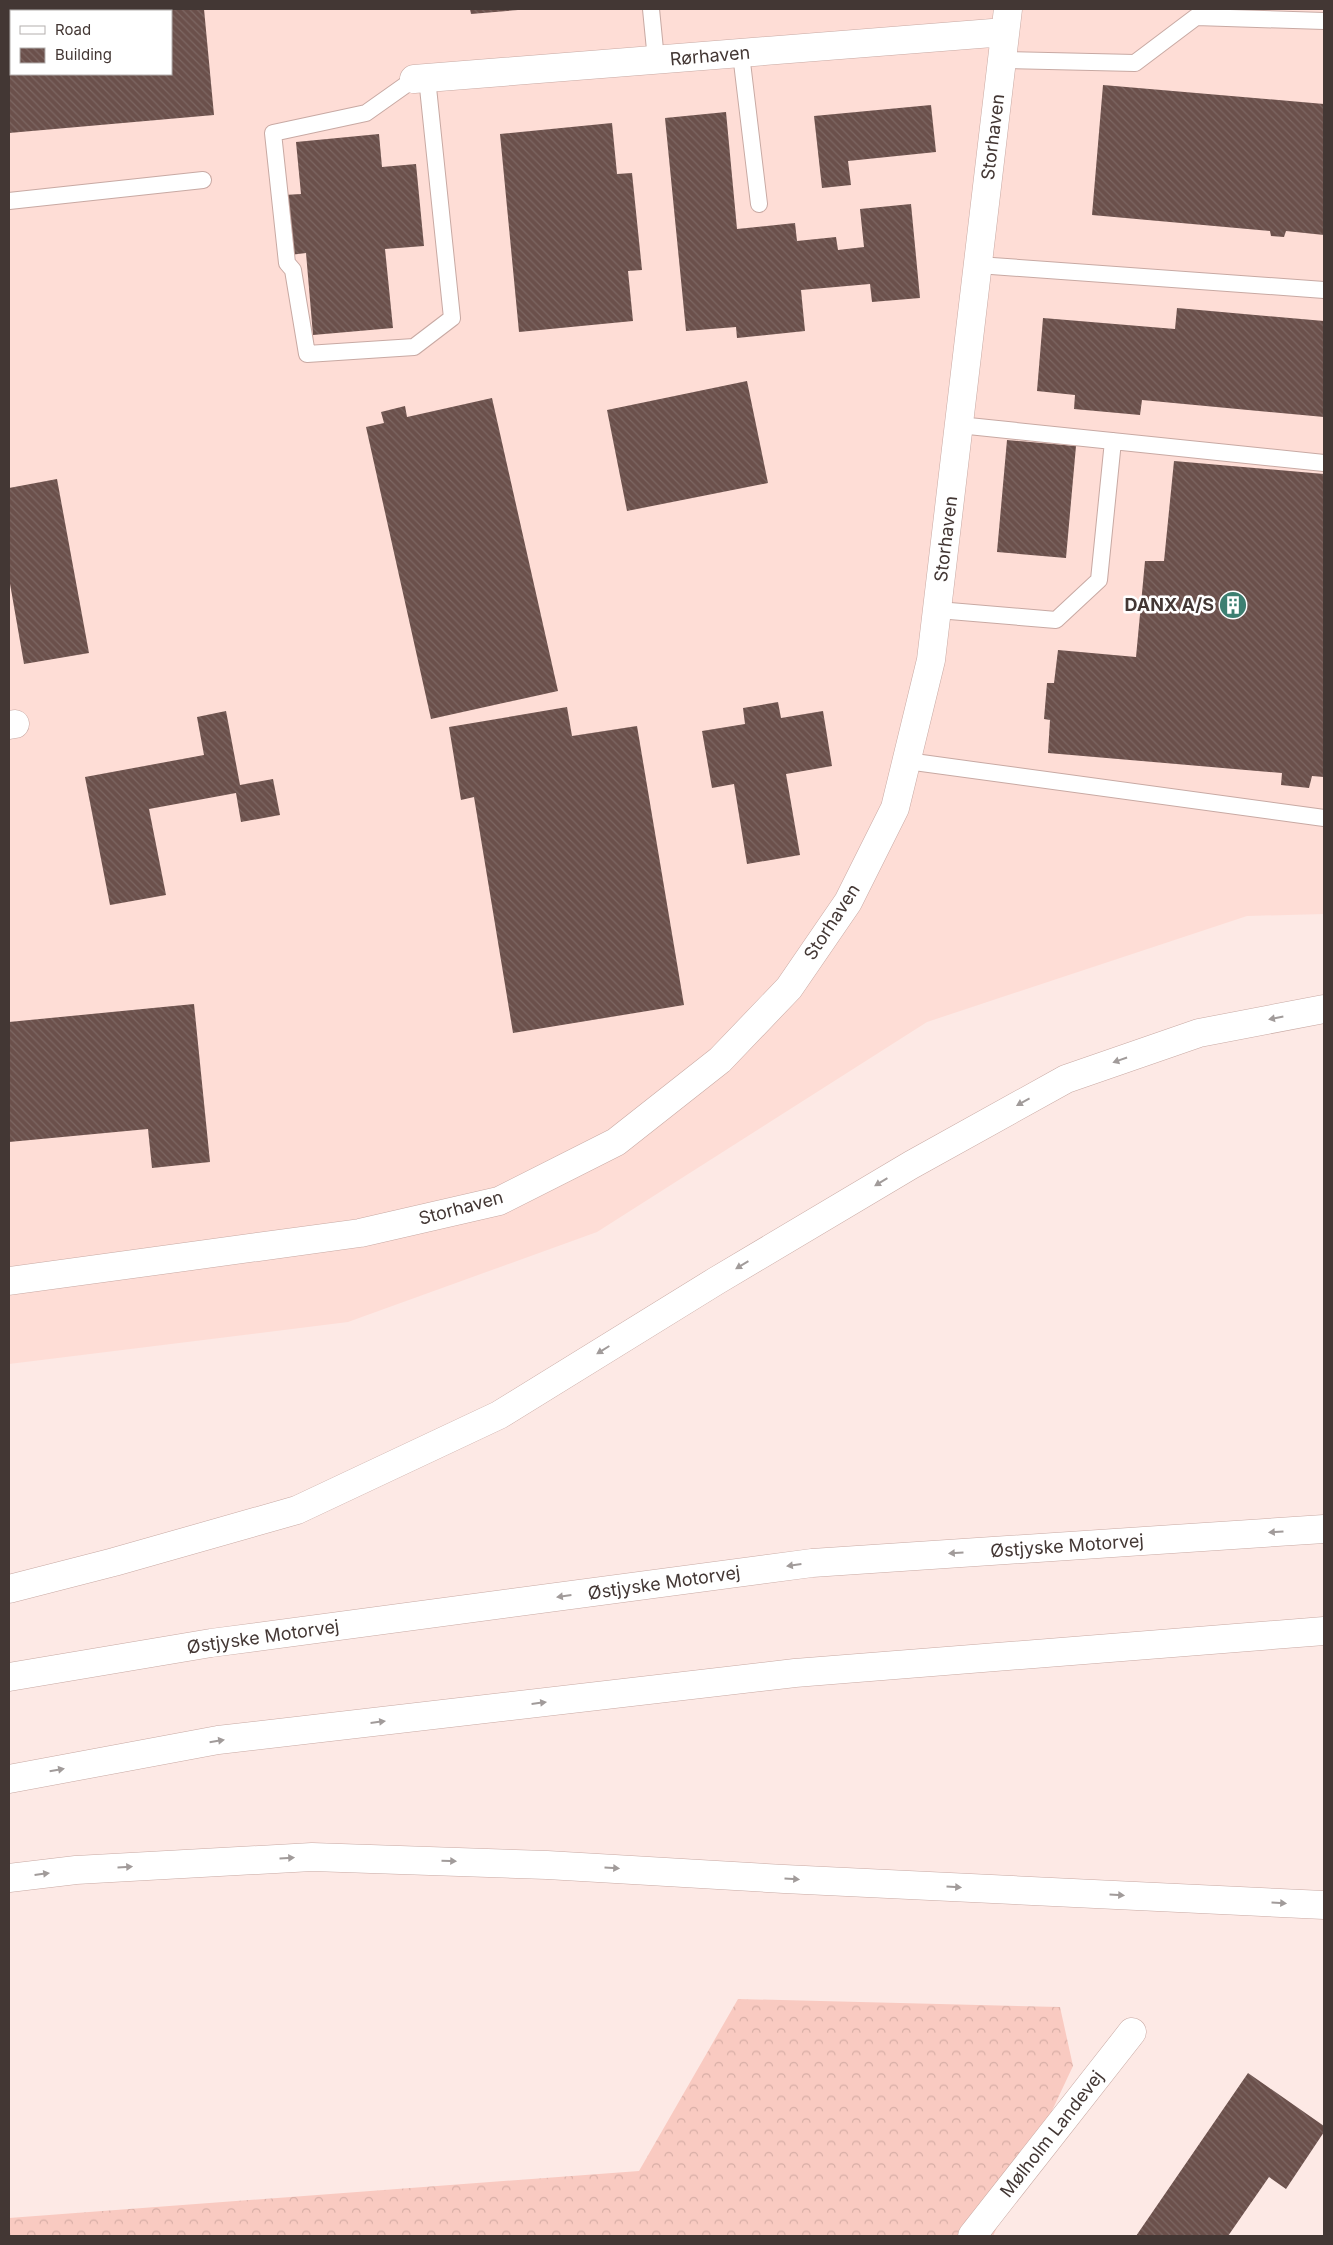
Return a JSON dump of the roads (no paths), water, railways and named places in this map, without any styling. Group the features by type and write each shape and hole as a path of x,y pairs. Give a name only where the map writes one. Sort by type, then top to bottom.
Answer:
{"main road":[{"name":"Rørhaven","path":"421,79 741,54 1007,21"},
{"name":"Storhaven","path":"9,1281 360,1232 499,1201 616,1142 720,1060 788,988 848,902 895,808 932,660 1007,21"},
{"path":"9,1589 114,1562 297,1510 499,1415 716,1281 902,1170 1066,1079 1199,1033 1324,1009"},
{"name":"Østjyske Motorvej","path":"9,1677 211,1643 812,1563 1324,1529"},
{"path":"9,1779 218,1740 795,1673 1324,1631"},
{"path":"9,1878 76,1870 312,1857 547,1865 784,1879 1324,1905"},
{"name":"Mølholm Landevej","path":"972,2236 1132,2032"}],"lane":[{"path":"651,9 656,60"},
{"path":"1002,60 1135,63 1196,17 1324,21"},
{"path":"741,54 759,204"},
{"path":"421,79 452,318 414,347 307,354 293,270 287,263 273,133 366,114 421,79"},
{"path":"9,201 203,180"},
{"path":"978,265 1324,290"},
{"path":"959,425 1324,463"},
{"path":"938,610 1056,620 1099,580 1113,441"},
{"path":"906,761 1324,818"}],"place":[{"name":"DANX A/S","path":"1233,605"}]}
